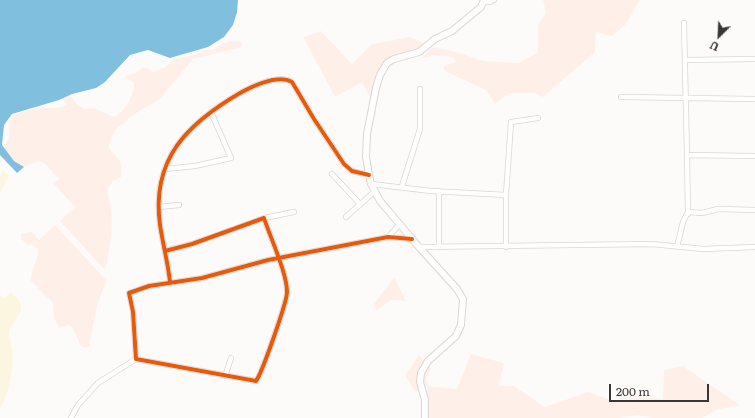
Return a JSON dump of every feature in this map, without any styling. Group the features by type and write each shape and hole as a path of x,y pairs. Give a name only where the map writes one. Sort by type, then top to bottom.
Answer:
{"main road":[{"path":"425,418 425,400 420,382 421,373 428,361 456,336 461,325 463,305 461,294 380,201 371,184 366,157 366,134 372,102 384,67 394,59 419,52 435,39 452,31 481,7 484,1"}],"street":[{"path":"484,1 490,2 494,0"},
{"path":"677,247 683,222 688,214 684,23"},
{"path":"685,60 755,59"},
{"path":"170,282 160,226 158,190 165,169 175,146 198,122 249,88 268,82 290,80 344,164 352,171 370,175"},
{"path":"402,186 420,129 420,89"},
{"path":"621,97 755,99"},
{"path":"165,169 195,166 231,158 211,112"},
{"path":"506,247 506,195 511,122 538,118"},
{"path":"687,155 755,156"},
{"path":"332,174 360,204"},
{"path":"371,184 439,191 506,195"},
{"path":"346,217 375,191"},
{"path":"439,191 439,247"},
{"path":"159,207 179,205"},
{"path":"688,214 688,212 702,213 718,209 755,210"},
{"path":"165,251 192,244 264,218 294,212"},
{"path":"71,418 79,404 100,380 136,359 256,381 264,367 287,294 278,258 264,218"},
{"path":"388,237 400,224"},
{"path":"136,359 133,312 129,293 149,286 202,278 278,258 388,237 412,238"},
{"path":"419,247 652,244 715,249 755,247"},
{"path":"225,376 231,358"}],"shaded area":[{"path":"543,0 640,0 626,24 612,36 596,32 595,52 543,97 534,93 509,93 495,104 486,90 445,71 443,67 456,61 453,57 433,55 421,59 433,47 453,51 483,61 519,63 538,52 538,24 546,13"},
{"path":"321,31 352,64 372,44 410,37 426,44 422,48 388,62 375,98 370,97 362,82 335,97 303,37"},
{"path":"237,41 242,43 242,47 193,59 160,99 133,115 115,130 109,142 109,148 120,161 122,171 121,177 113,181 107,190 110,200 112,228 106,266 103,268 60,221 75,207 54,184 60,178 44,163 33,163 23,167 14,161 4,149 9,137 10,118 20,112 28,110 57,108 64,106 67,104 62,100 65,93 69,93 76,103 85,109 94,108 114,117 122,111 133,92 134,83 126,78 126,75 136,73 143,67 148,68 152,72 166,67 173,59 191,56 205,50 214,50 219,45 224,43"},
{"path":"55,225 106,280 97,307 89,346 85,348 81,346 72,327 69,325 59,327 54,318 53,303 31,281 38,249 31,244 28,245 21,239 21,234 32,232 39,240"},
{"path":"394,277 406,301 391,300 376,311 374,304"},
{"path":"471,354 504,363 499,386 514,386 545,407 588,392 617,402 642,397 663,399 664,370 683,366 740,405 716,410 703,418 652,418 638,415 619,418 427,418 427,386 415,392 405,375 419,355 431,368 426,379 428,386 457,389"}],"sand":[{"path":"3,170 9,177 0,193 0,177"},
{"path":"11,292 19,302 21,309 9,331 12,349 12,371 9,387 0,408 0,294 3,298"}],"water":[{"path":"0,0 238,0 237,12 233,25 224,37 208,47 170,58 148,50 130,55 105,82 96,88 72,94 59,100 12,114 4,125 2,145 14,161 24,167 17,173 0,155"}],"cycle path":[{"path":"170,282 160,225 159,202 161,181 167,162 189,131 204,117 240,93 258,84 273,80 280,79 292,82 314,119 344,164 352,171 369,175"},
{"path":"165,251 192,244 264,218 278,255 281,265 284,275 287,292 274,337 256,381 136,359 133,312 129,293 149,286 202,278 268,260 388,237 412,239"}]}
